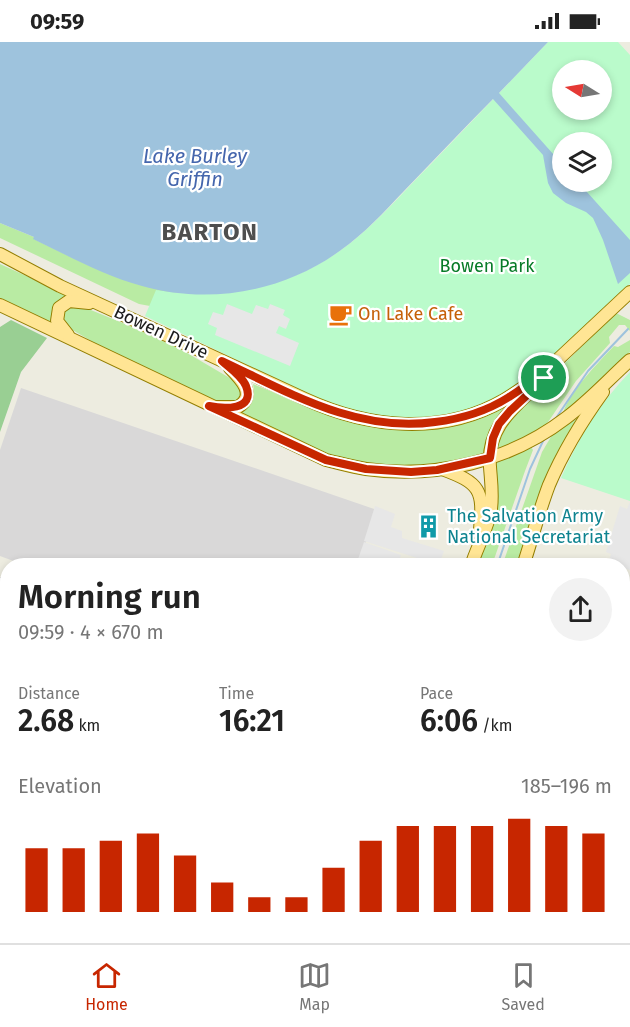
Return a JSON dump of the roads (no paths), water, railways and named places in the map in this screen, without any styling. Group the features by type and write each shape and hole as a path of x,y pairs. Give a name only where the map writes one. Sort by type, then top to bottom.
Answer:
{"main road":[{"name":"Bowen Drive","path":"0,254 60,286 222,361 339,413 365,420 402,424 444,421 488,408 518,391 556,361"},
{"path":"0,261 60,286"},
{"path":"474,558 492,504 490,458 493,438 499,424 540,383 556,361 630,292"},
{"path":"73,340 57,321 58,310 62,304 74,301 109,307"},
{"path":"0,305 326,460 366,469 411,472 442,469 490,458 533,439 560,423 630,360"},
{"path":"209,406 236,408 242,405 246,396 244,383 222,361"},
{"path":"526,558 557,468 574,435 620,369"},
{"path":"442,469 464,478 475,486 480,494 482,507 479,542"}],"water":[{"name":"Lake Burley Griffin","path":"0,42 548,42 499,93 552,153 552,191 548,183 543,155 493,99 382,214 350,243 319,264 271,285 219,294 167,292 114,277 33,239 34,237 0,223"},
{"name":"Lake Burley Griffin","path":"587,192 630,240 630,273 618,284 593,218 553,193"}],"waterway":[{"path":"554,421 588,371 628,329"},
{"path":"500,558 530,469 544,439"}],"place":[{"name":"On Lake Cafe","path":"340,314"},
{"name":"The Salvation Army National Secretariat","path":"429,526"}],"district":[{"name":"BARTON","path":"210,232"}],"park label":[{"name":"Bowen Park","path":"487,266"}]}
